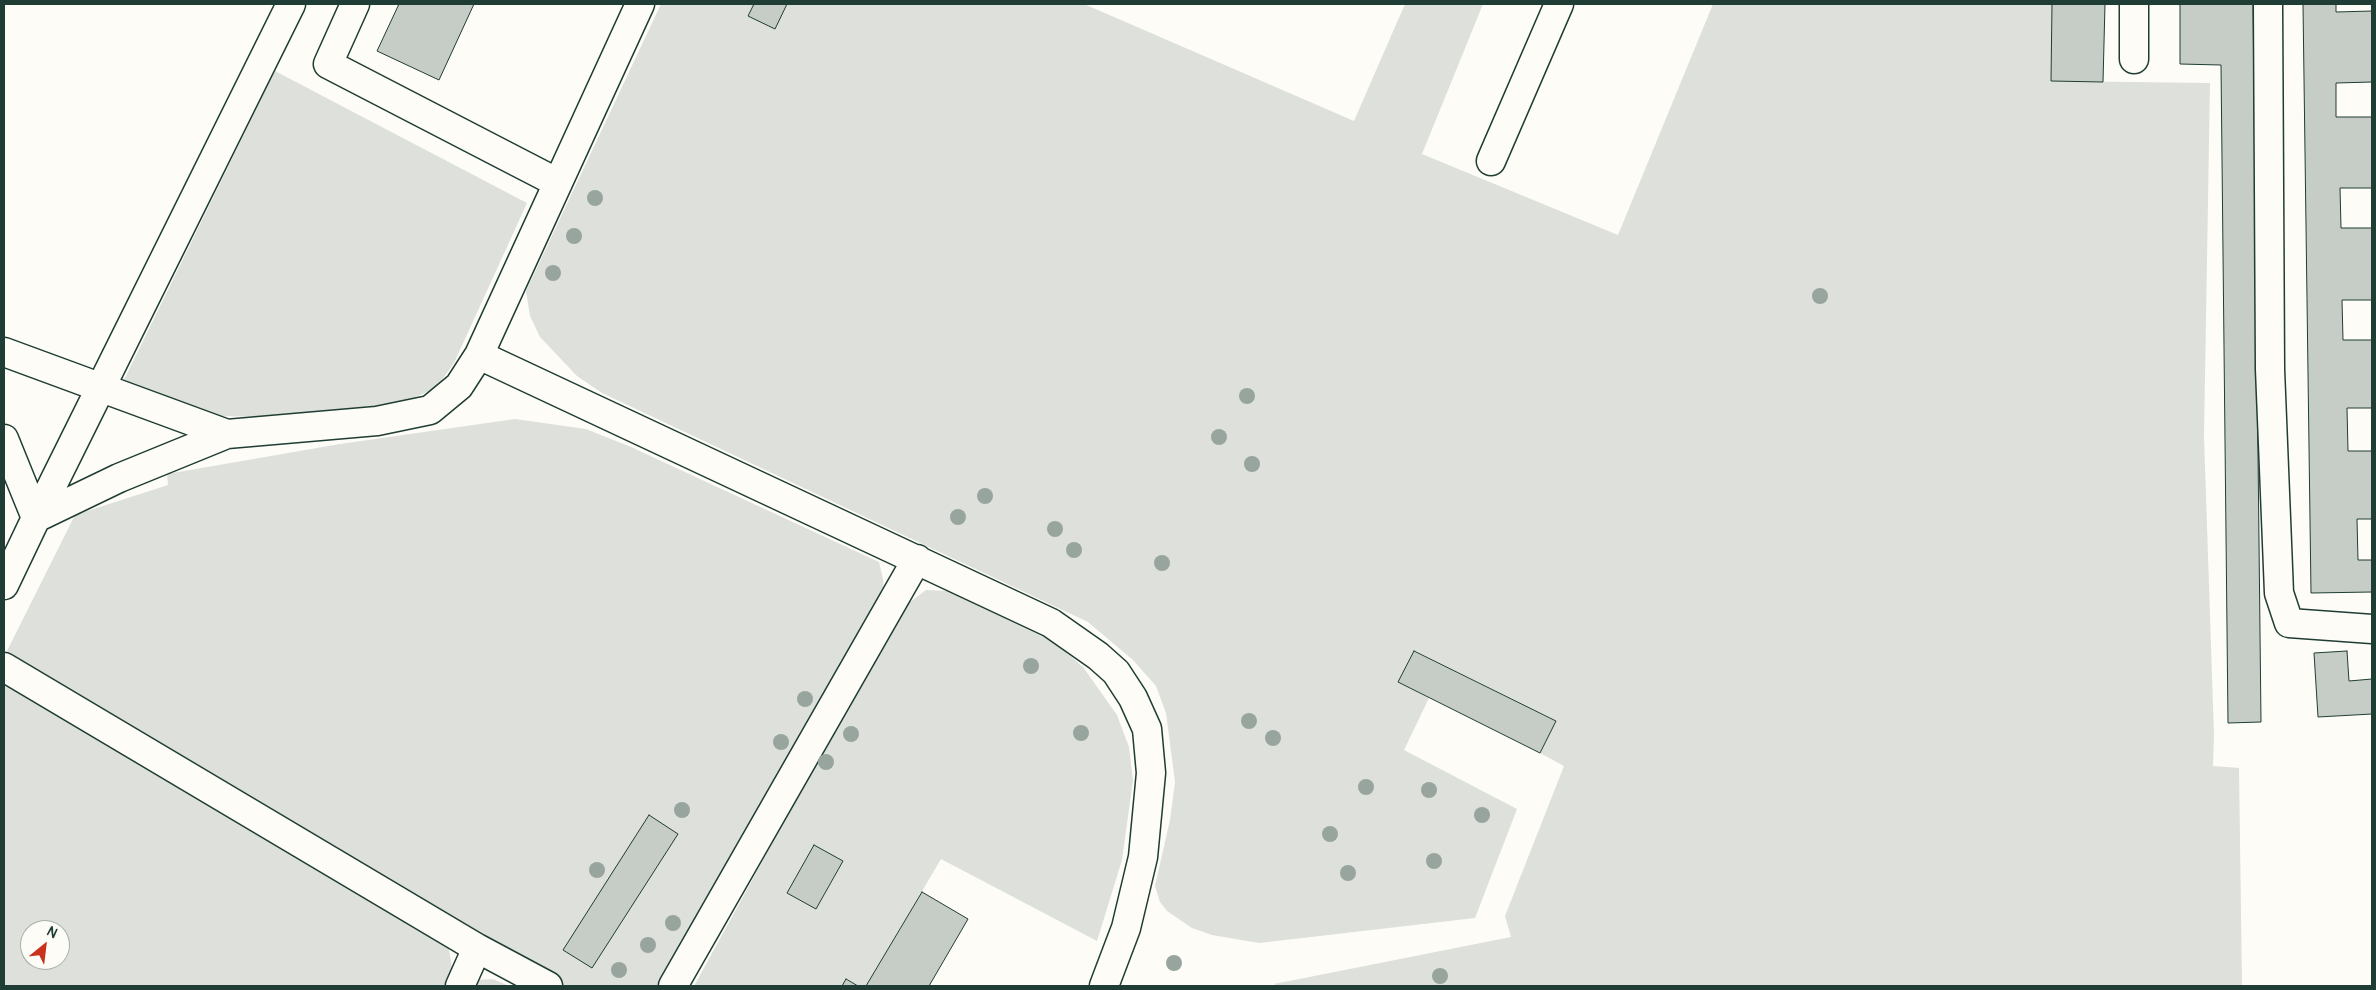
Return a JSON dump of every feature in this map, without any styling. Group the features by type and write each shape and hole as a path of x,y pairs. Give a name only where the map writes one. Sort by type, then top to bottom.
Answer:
{"lane":[{"path":"4,585 291,4"},
{"path":"355,4 328,64 558,183"},
{"path":"36,518 119,478 227,434 377,421 430,410 459,386 479,355 640,4"},
{"path":"1492,161 1559,4"},
{"path":"2134,4 2134,59"},
{"path":"2268,4 2270,369 2279,592 2289,623 2372,629"},
{"path":"4,352 227,434"},
{"path":"479,355 1051,623 1098,656 1116,672 1133,698 1146,729 1151,773 1143,857 1126,928 1104,986"},
{"path":"4,439 36,518"},
{"path":"673,986 917,559"},
{"path":"4,667 477,948 548,986"},
{"path":"460,986 477,948"}],"shaded area":[{"path":"661,4 754,4 748,16 775,28 787,4 1084,4 1354,121 1405,4 1483,4 1422,154 1618,235 1713,4 2052,4 2051,81 2210,83 2204,436 2214,735 2213,766 2239,768 2242,986 1279,986 1274,984 1511,937 1505,916 1564,766 1540,753 1555,720 1415,651 1399,682 1429,698 1404,750 1517,809 1475,918 1259,943 1212,935 1192,928 1167,911 1160,902 1155,886 1170,820 1175,782 1166,713 1156,686 1133,660 1088,622 602,393 577,376 540,337 530,316 526,291"},
{"path":"275,71 527,203 454,363 436,388 411,399 359,413 279,417 213,416 120,388"},
{"path":"515,419 586,429 631,447 879,562 883,579 884,597 660,986 561,986 7,651 75,515 168,485 167,474 340,444"},
{"path":"926,590 948,591 1054,642 1083,667 1117,715 1129,747 1133,780 1122,860 1097,941 941,859 866,986 858,986 847,979 842,986 694,986 901,609","holes":["814,846 843,861 816,909 788,893"]},
{"path":"4,680 448,944 453,973 446,986 4,986"},
{"path":"493,979 509,986 473,986 475,980"}],"building":[{"path":"399,4 474,4 439,80 377,51"},
{"path":"754,4 787,4 775,29 748,16"},
{"path":"2052,4 2105,4 2103,82 2051,81"},
{"path":"2180,4 2253,4 2261,722 2228,723 2221,65 2180,64"},
{"path":"2303,4 2336,4 2336,12 2372,11 2372,82 2336,83 2336,117 2372,117 2372,188 2340,188 2341,228 2372,228 2372,300 2342,300 2343,340 2372,340 2372,408 2347,408 2348,451 2372,451 2372,519 2357,519 2358,560 2372,560 2372,592 2311,593"},
{"path":"1414,651 1556,721 1540,753 1398,682"},
{"path":"2347,651 2349,681 2372,679 2372,714 2318,717 2314,653"},
{"path":"649,815 678,834 592,968 563,950"},
{"path":"814,845 843,861 816,909 787,893"},
{"path":"922,892 968,919 929,986 866,986"},
{"path":"846,979 858,986 842,986"}]}
